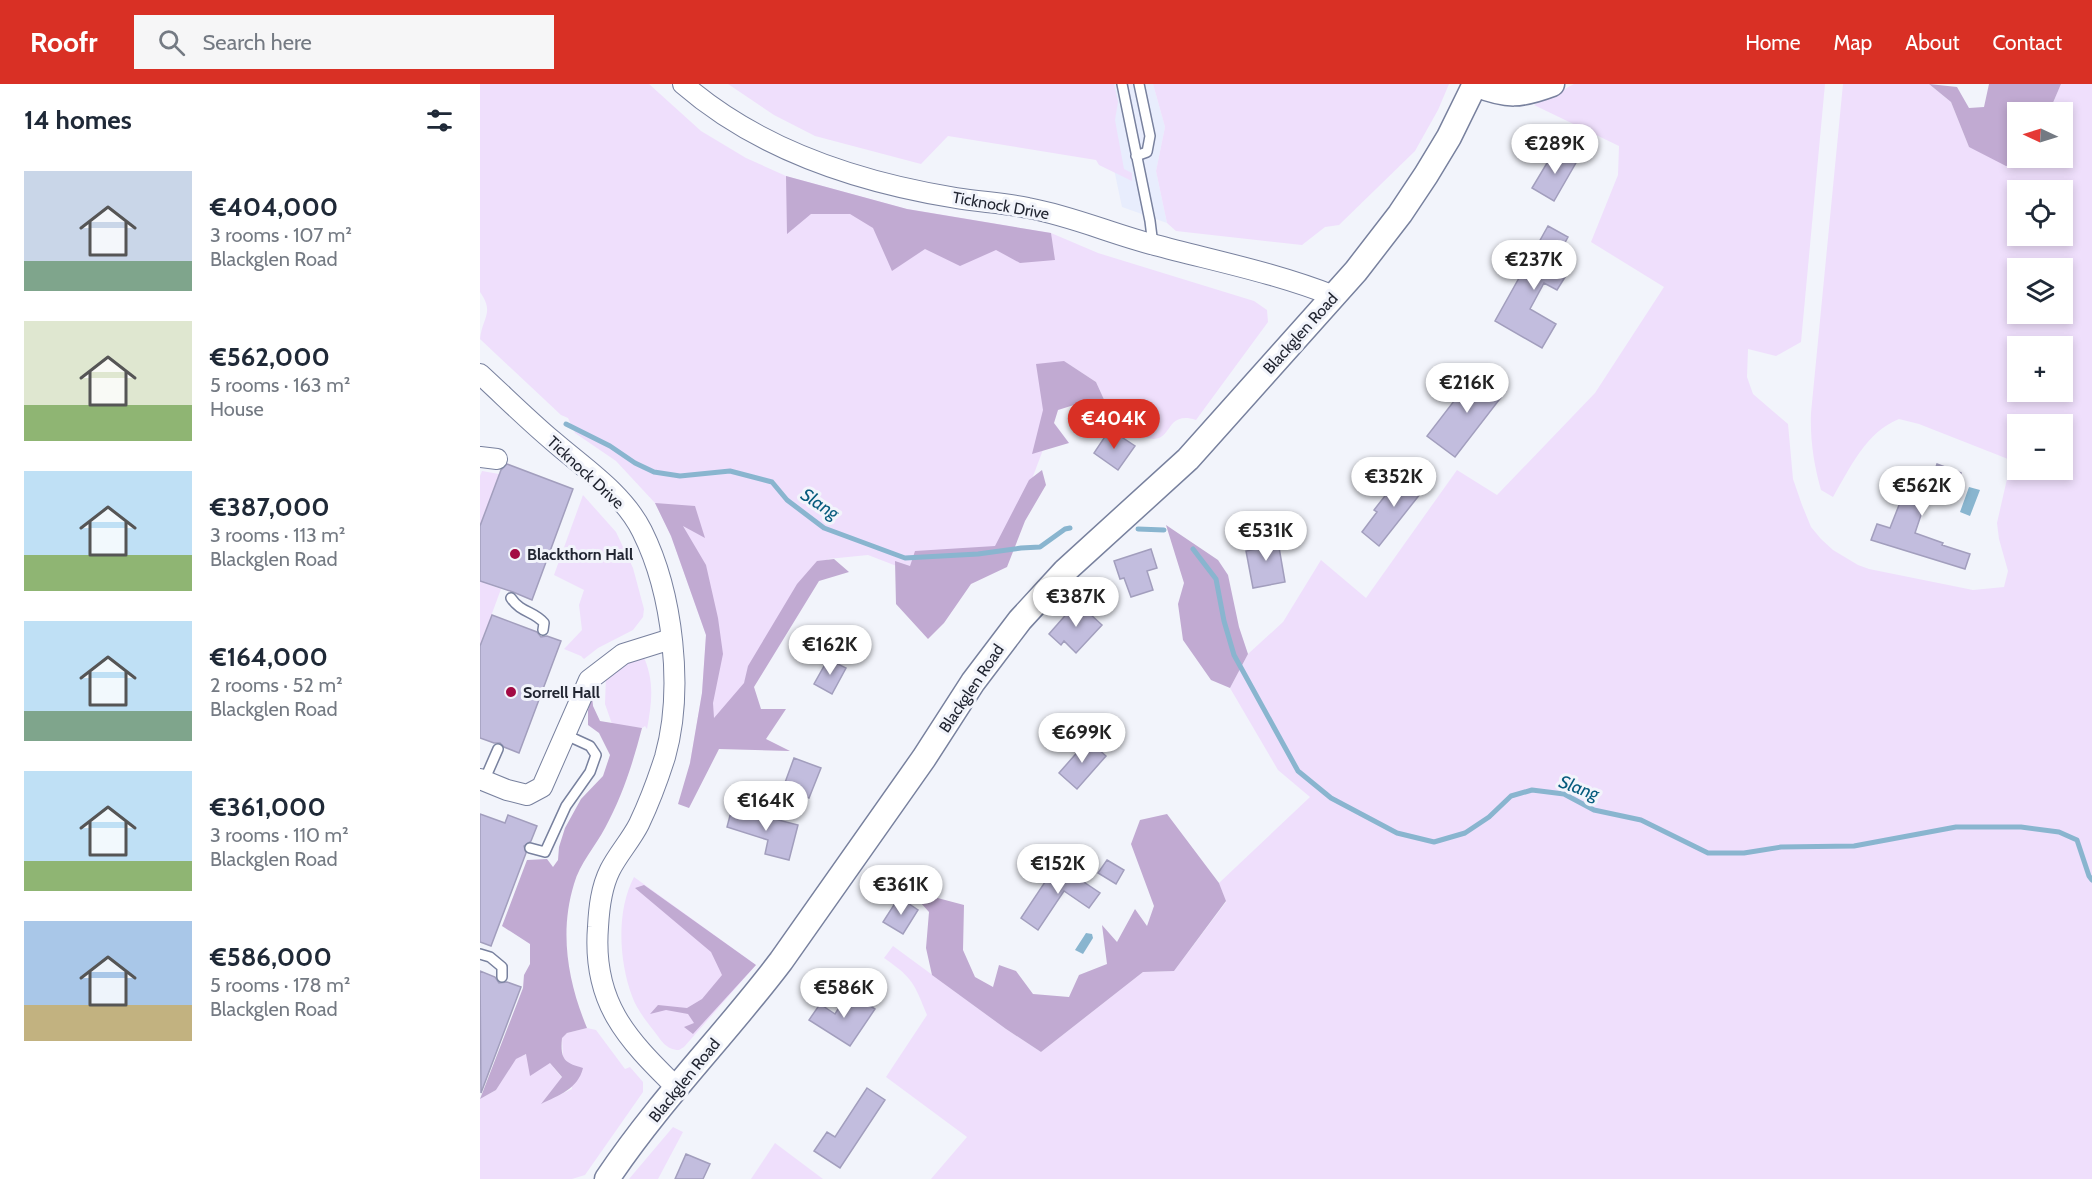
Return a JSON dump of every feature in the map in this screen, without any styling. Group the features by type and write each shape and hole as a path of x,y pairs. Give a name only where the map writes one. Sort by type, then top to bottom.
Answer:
{"street":[{"name":"Ticknock Drive","path":"683,84 710,106 748,131 808,160 867,178 919,190 1053,213 1153,245 1290,279 1334,296"},
{"path":"1475,84 1493,91 1511,94 1529,93 1552,84"},
{"name":"Blackglen Road","path":"607,1179 676,1087 760,988 787,952 924,758 973,682 1020,620 1065,571 1188,459 1334,296 1376,246 1426,175 1449,137 1475,84"},
{"name":"Ticknock Drive","path":"480,374 594,475 625,506 641,530 665,598 674,682 672,717 665,755 638,826 610,871 602,893 596,944 600,978 616,1019 635,1045 676,1087"},
{"path":"482,780 527,795 542,787 589,680 623,654 671,639"}],"lane":[{"path":"1122,84 1153,245"},
{"path":"1136,156 1147,152 1150,136 1139,84"},
{"path":"512,598 517,606 538,616 544,623 543,630"},
{"path":"530,848 545,852 566,806 590,772 596,755 590,746 566,735"},
{"path":"482,780 498,749"},
{"path":"480,954 490,957 502,967 502,977"}],"shaded area":[{"path":"480,84 649,84 701,131 746,158 786,176 907,209 1051,233 1098,253 1254,301 1267,310 1268,322 1196,420 1185,418 1178,420 1159,438 1141,436 1142,433 1112,417 1096,382 1065,362 1065,391 1026,495 984,575 920,575 868,555 828,559 738,702 690,763 702,693 706,635 671,536 655,503 616,461 575,433 568,418 561,415 480,339 487,305 480,292"},
{"path":"728,84 1114,84 1118,102 1115,120 1124,169 1132,173 1132,181 1099,165 1096,160 948,136 921,164 815,136 774,115"},
{"path":"1096,84 1153,84 1165,127 1156,171 1167,223 1122,207"},
{"path":"1153,84 1449,84 1438,110 1415,151 1339,225 1325,227 1302,245 1176,231 1167,223 1156,171 1165,127"},
{"path":"1574,84 1825,84 1801,342 1776,356 1748,349 1747,377 1753,394 1788,424 1793,479 1802,505 1811,527 1833,550 1869,569 1973,590 2004,587 2008,571 1997,523 2007,479 2073,480 2073,414 2007,414 2007,459 1919,424 1899,419 1887,425 1868,442 1833,497 1821,490 1814,462 1811,413 1843,84 1929,84 1951,102 1969,147 2007,159 2007,168 2073,168 2073,102 2053,102 2061,84 2092,84 2092,1179 931,1179 967,1137 886,1077 927,1015 912,982 884,958 893,946 1041,1052 1143,972 1174,971 1226,902 1219,883 1310,797 1278,770 1230,688 1248,654 1283,622 1321,560 1366,598 1457,470 1497,495 1595,393 1664,287 1591,242 1618,175 1619,146 1534,105"},
{"path":"1929,84 1957,87 1969,108 1984,107 1989,84 2061,84 2053,102 2007,102 2007,166 1969,147 1951,102"},
{"path":"786,176 907,209 1051,233 1055,260 1020,263 996,250 960,266 925,249 892,271 873,228 850,214 811,214 787,234"},
{"path":"1064,361 1096,382 1112,417 1074,405 1058,410 1054,423 1069,443 1032,454 1043,410 1036,364"},
{"path":"1042,470 1046,485 1025,521 1007,567 971,584 944,623 928,639 896,604 895,561 910,566 915,551 995,546 1029,480"},
{"path":"482,471 499,474 480,526 480,476"},
{"path":"583,495 616,532 633,568 644,609 643,617 633,630 598,648 584,659 564,649 582,630 579,605 584,590 554,575"},
{"path":"655,503 695,506 705,538 683,526 706,565 718,618 723,654 713,703 714,718 744,683 748,666 797,584 817,561 834,559 849,572 819,581 754,687 761,709 786,709 766,739 790,751 719,749 689,808 678,804 690,763 702,693 706,635 671,536"},
{"path":"1166,525 1218,560 1228,575 1239,627 1248,654 1230,688 1211,680 1183,640 1178,604 1184,583"},
{"path":"480,581 501,589 480,646"},
{"path":"642,653 651,682 647,729 645,726 642,728 612,724 605,704 606,675"},
{"path":"592,696 593,706 600,721 642,728 622,792 605,828 580,869 569,902 568,957 575,993 587,1028 567,1033 562,1038 562,1051 567,1062 583,1068 572,1086 541,1104 562,1077 550,1063 530,1076 526,1054 516,1059 496,1090 480,1099 523,988 524,975 530,964 530,944 502,926 527,860 547,859 553,867 558,860 559,847 565,828 581,799 603,776 610,755 599,733 588,725 588,710"},
{"path":"1167,814 1219,883 1226,901 1174,971 1143,972 1041,1052 932,975 926,948 929,912 901,881 930,896 964,905 963,950 975,977 993,987 999,965 1016,971 1033,994 1069,997 1079,975 1107,964 1102,925 1117,942 1135,909 1147,926 1154,906 1131,844 1140,820"},
{"path":"634,877 756,965 679,1050 674,1050 664,1044 636,1005 624,967 622,920 628,890"},
{"path":"644,885 756,965 693,1034 684,1027 694,1023 688,1014 666,1010 650,1014 658,1005 687,1008 702,999 722,975 711,952 635,888"},
{"path":"587,1028 596,1030 625,1069 630,1067 643,1082 643,1092 585,1175 572,1179 480,1179 480,1099 496,1090 516,1058 527,1054 550,1063 562,1078 542,1103 572,1089 569,1064 563,1057 562,1038 567,1033"},
{"path":"673,1127 683,1132 658,1179 629,1179"},
{"path":"775,1143 823,1179 751,1179"}],"water":[{"path":"1969,487 1980,490 1970,516 1960,512"},
{"path":"1086,933 1092,934 1093,938 1083,954 1075,950"}],"building":[{"path":"1556,148 1577,161 1554,201 1532,188"},
{"path":"1548,226 1568,237 1552,266 1567,274 1557,290 1544,283 1530,309 1556,324 1542,348 1495,321"},
{"path":"1478,370 1506,391 1455,457 1427,436"},
{"path":"1114,432 1135,446 1118,470 1094,453 1106,435 1110,438"},
{"name":"Blackthorn Hall","path":"507,464 573,489 532,600 480,581 480,526 501,470"},
{"path":"1937,464 1961,473 1950,502 1928,494 1915,533 1970,554 1965,569 1871,540 1877,524 1890,528 1914,467 1933,476"},
{"path":"1411,470 1428,484 1379,546 1362,532 1377,512 1374,510 1388,492 1391,494"},
{"path":"1276,530 1285,582 1253,588 1246,551 1263,548 1261,532"},
{"path":"1151,549 1157,568 1147,571 1153,590 1131,597 1124,578 1120,579 1114,561"},
{"path":"1077,602 1102,625 1076,653 1064,641 1061,645 1049,634"},
{"name":"Sorrell Hall","path":"492,615 537,632 541,637 547,636 561,641 519,753 500,743 480,738 480,646"},
{"path":"828,659 846,668 832,694 814,684"},
{"path":"1088,740 1106,756 1077,789 1059,773"},
{"path":"794,758 821,768 809,798 783,788"},
{"path":"732,808 798,825 789,860 765,854 768,840 727,827"},
{"path":"480,814 505,823 508,815 537,826 531,841 524,846 526,853 491,946 480,942"},
{"path":"1107,860 1124,870 1116,884 1098,873"},
{"path":"1057,864 1100,893 1089,908 1064,891 1038,930 1021,918"},
{"path":"899,897 918,910 903,934 883,922"},
{"path":"480,971 495,977 499,983 507,982 521,987 481,1093"},
{"path":"849,992 875,1009 850,1046 809,1020 820,1004 835,1014"},
{"path":"867,1088 885,1100 840,1168 814,1151 827,1132 835,1137"},
{"path":"686,1154 710,1164 703,1179 675,1179"}],"waterway":[{"name":"Slang","path":"566,424 654,472 680,476 730,471 772,482 787,500 824,528 905,558 978,554 1040,547 1065,529 1070,528"},
{"name":"Slang","path":"1138,529 1164,530"},
{"name":"Slang","path":"1193,549 1216,579 1224,621 1234,655 1298,771 1331,798 1397,833 1434,842 1465,833 1489,817 1511,796 1532,790 1564,794 1594,810 1641,820 1708,853 1744,853 1781,847 1854,846 1956,827 2021,827 2059,832 2077,840 2092,880"}],"place":[{"name":"Blackthorn Hall","path":"515,554"},
{"name":"Sorrell Hall","path":"511,692"}]}
